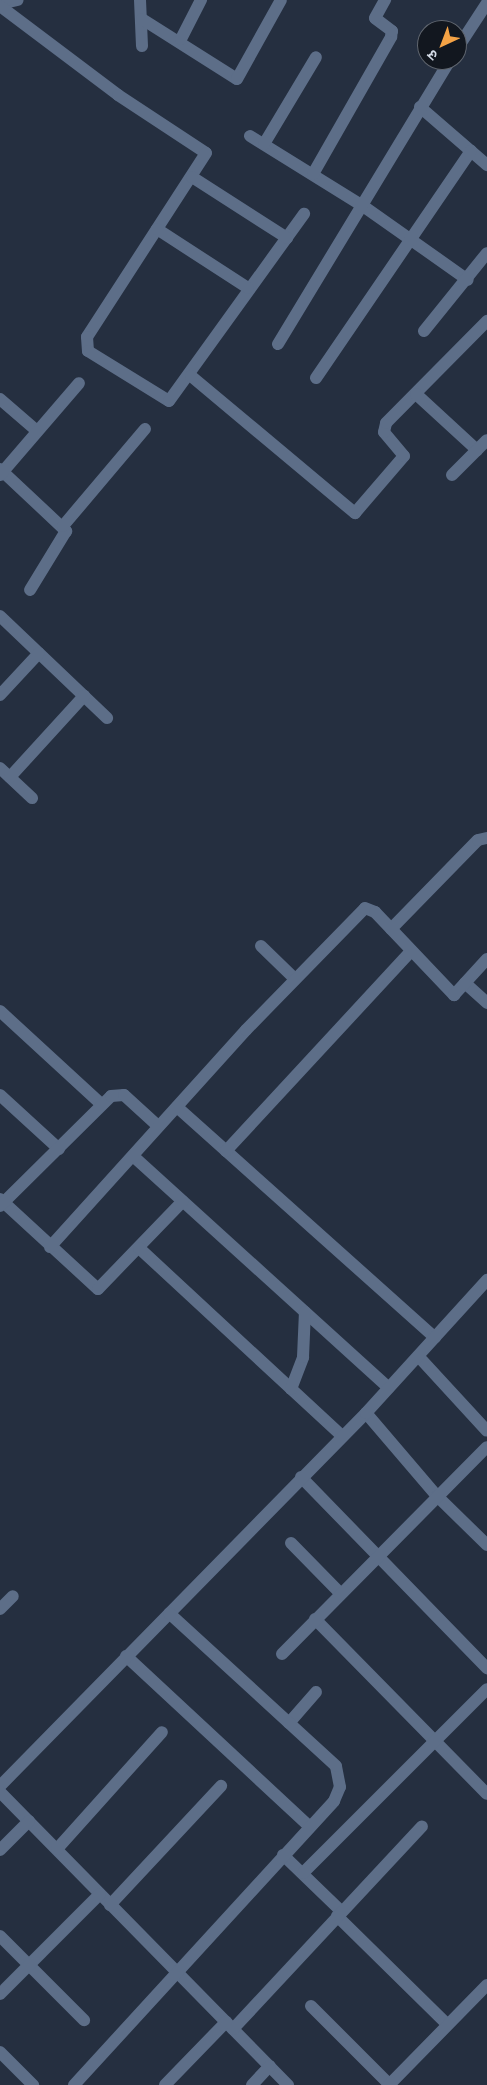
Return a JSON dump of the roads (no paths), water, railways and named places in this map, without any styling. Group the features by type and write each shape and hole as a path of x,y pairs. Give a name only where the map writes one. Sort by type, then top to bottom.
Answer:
{"street":[{"path":"0,5 18,0"},
{"path":"140,0 142,46"},
{"path":"181,39 201,0"},
{"path":"142,19 181,39 237,79 281,0"},
{"path":"313,174 391,37 392,32 375,18 385,0"},
{"path":"467,34 487,3"},
{"path":"0,5 118,95 200,145 206,157 157,229 85,347 167,401 191,376 248,288 304,214"},
{"path":"264,144 316,57"},
{"path":"278,344 444,70"},
{"path":"420,107 487,165"},
{"path":"250,136 363,206 468,280"},
{"path":"316,378 471,151"},
{"path":"192,177 287,238"},
{"path":"157,229 248,288"},
{"path":"424,331 468,280 487,253"},
{"path":"191,376 352,513 360,510 401,462 403,452 384,427 487,321"},
{"path":"63,526 1,471 79,383"},
{"path":"416,394 477,450"},
{"path":"0,399 37,431"},
{"path":"30,590 64,540 63,526 145,429"},
{"path":"452,475 487,440"},
{"path":"0,616 107,718"},
{"path":"0,695 39,653"},
{"path":"10,777 84,696"},
{"path":"0,768 32,798"},
{"path":"392,929 478,840 487,838"},
{"path":"50,1247 158,1126 295,979 365,908 392,929 454,995 487,959"},
{"path":"261,946 295,979"},
{"path":"226,1150 411,951"},
{"path":"465,983 487,1004"},
{"path":"0,1010 101,1104"},
{"path":"0,1095 58,1149"},
{"path":"158,1126 124,1095 111,1096 1,1203 98,1289 183,1201"},
{"path":"177,1107 435,1338"},
{"path":"133,1156 389,1388"},
{"path":"139,1248 342,1436"},
{"path":"0,1786 301,1477 366,1413 419,1357 487,1280"},
{"path":"291,1389 303,1357 305,1312"},
{"path":"419,1357 487,1431"},
{"path":"366,1413 437,1496 487,1545"},
{"path":"282,1654 340,1592 487,1447"},
{"path":"301,1477 487,1668"},
{"path":"291,1543 340,1592"},
{"path":"0,1609 13,1596"},
{"path":"74,2085 337,1795 340,1773 169,1612"},
{"path":"315,1619 487,1794"},
{"path":"126,1656 310,1827"},
{"path":"304,1873 437,1742 487,1689"},
{"path":"289,1723 316,1692"},
{"path":"56,1849 162,1732"},
{"path":"110,1905 221,1786"},
{"path":"0,1792 288,2085"},
{"path":"0,1850 29,1821"},
{"path":"165,2085 230,2026 422,1826"},
{"path":"284,1855 304,1873 339,1914 447,2024"},
{"path":"0,1994 100,1894"},
{"path":"0,1936 84,2020"},
{"path":"312,2006 389,2085 487,1985"},
{"path":"0,2052 34,2085"},
{"path":"252,2085 270,2066"}]}
